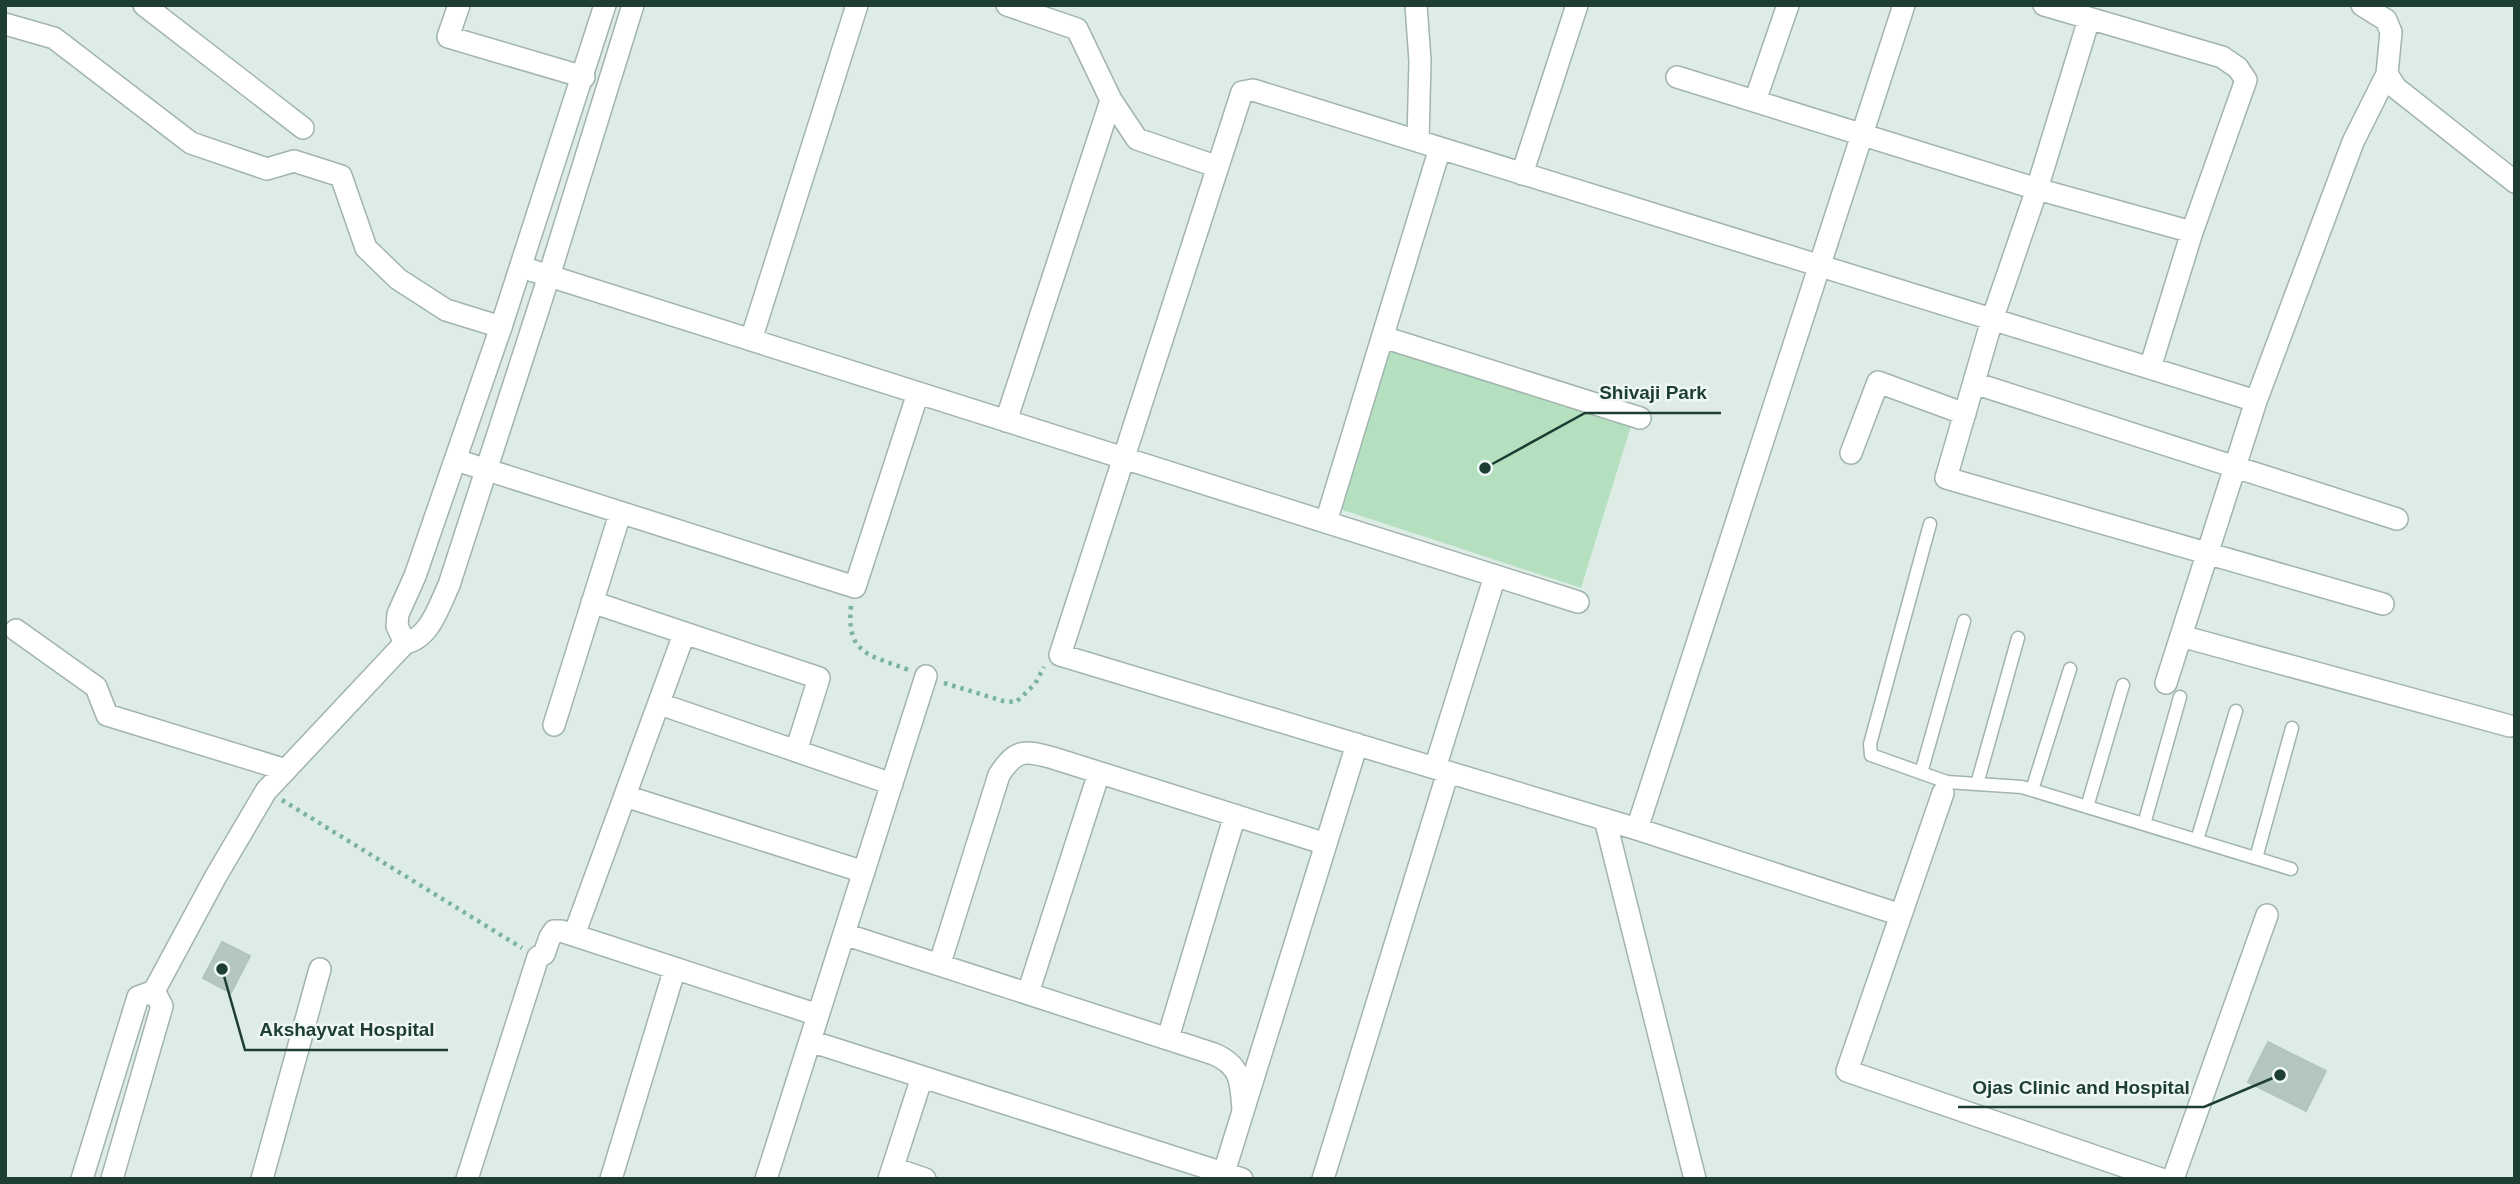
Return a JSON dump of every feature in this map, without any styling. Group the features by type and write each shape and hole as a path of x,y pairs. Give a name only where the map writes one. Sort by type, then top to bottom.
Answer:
{"street":[{"path":"144,5 303,128"},
{"path":"458,5 448,37 584,77"},
{"path":"405,643 397,626 398,614 415,576 456,460 584,77 605,5"},
{"path":"82,1179 138,997 154,991 266,791 405,643 416,641 429,626 449,585 488,471 634,5"},
{"path":"751,340 857,5"},
{"path":"1007,5 1077,29 1111,100 1137,139 1218,167"},
{"path":"1416,5 1420,61 1418,141"},
{"path":"1522,174 1577,5"},
{"path":"1755,101 1788,5"},
{"path":"1637,829 1904,5"},
{"path":"2044,5 2222,57 2238,68 2246,80 2192,232 2150,368"},
{"path":"2173,690 2181,636 2256,401 2353,142 2387,74 2391,32 2386,20 2362,5"},
{"path":"2089,19 2037,189 1992,320 1946,478 2383,604"},
{"path":"5,24 54,38 191,143 267,169 294,161 341,176 366,248 398,279 446,310 501,327"},
{"path":"2387,74 2396,88 2515,182"},
{"path":"1677,77 2037,189 2192,232"},
{"path":"1901,915 1605,819 1060,654 1242,92 1252,90 2256,401"},
{"path":"1006,421 1111,100"},
{"path":"1326,522 1440,148"},
{"path":"521,267 1578,602"},
{"path":"1383,337 1640,418"},
{"path":"1851,453 1878,382 1965,414"},
{"path":"1974,383 2397,519"},
{"path":"456,460 855,587 918,393"},
{"path":"554,725 620,514"},
{"path":"1323,1179 1495,576"},
{"path":"592,603 819,678 796,751"},
{"path":"16,630 96,687 107,715 286,770"},
{"path":"574,935 684,634"},
{"path":"2181,636 2510,726"},
{"path":"766,1179 926,676"},
{"path":"660,704 892,784"},
{"path":"810,1041 1230,1177 1243,1111 1357,744"},
{"path":"940,963 999,775 1010,758 1028,752 1326,844"},
{"path":"1028,993 1099,773"},
{"path":"1945,788 1847,1071 2161,1179"},
{"path":"625,796 864,872"},
{"path":"1168,1038 1235,815"},
{"path":"1605,819 1695,1179"},
{"path":"2173,1179 2267,915"},
{"path":"467,1179 538,957 544,954 554,931 574,935 818,1015"},
{"path":"844,934 1214,1054 1232,1064 1241,1082 1243,1111"},
{"path":"611,1179 675,968"},
{"path":"262,1179 320,969"},
{"path":"112,1179 162,1006 154,991"},
{"path":"922,1077 891,1174 926,1179"}],"lane":[{"path":"1930,524 1870,744 1871,755 1921,773 1945,788 1976,784 2032,790 2291,869"},
{"path":"1921,773 1964,621"},
{"path":"1976,784 2018,638"},
{"path":"2032,790 2070,669"},
{"path":"2087,807 2123,685"},
{"path":"2144,824 2173,690"},
{"path":"2197,840 2236,711"},
{"path":"2256,858 2292,728"}],"path":[{"path":"855,587 849,625 852,638 859,648 926,676 1003,701 1016,702 1035,684 1048,660 1060,654"},
{"path":"266,791 538,957"}],"green space":[{"path":"1388,350 1631,426 1581,588 1340,509"}],"building":[{"path":"222,942 250,956 231,993 203,978"},
{"path":"2268,1042 2326,1071 2306,1111 2248,1082"}],"place":[{"name":"Shivaji Park","path":"1485,468"},
{"name":"Akshayvat Hospital","path":"222,969"},
{"name":"Ojas Clinic and Hospital","path":"2280,1075"}]}
